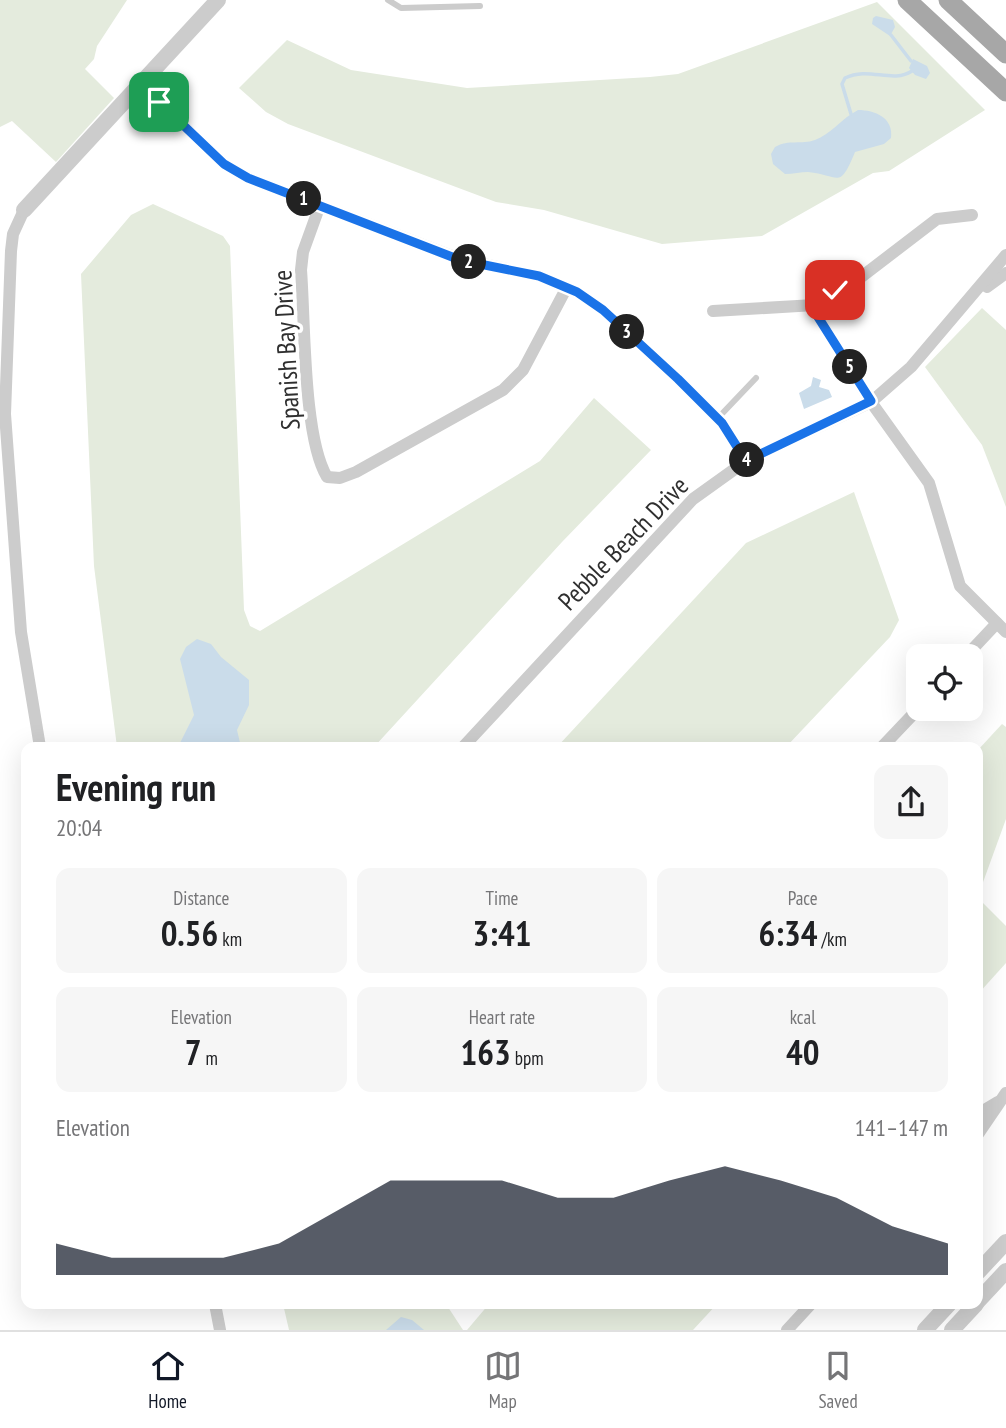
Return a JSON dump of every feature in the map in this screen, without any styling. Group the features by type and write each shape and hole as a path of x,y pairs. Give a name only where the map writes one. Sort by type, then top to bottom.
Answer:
{"main road":[{"path":"907,0 1006,92"},
{"path":"948,0 1006,54"}],"street":[{"path":"39,742 21,632 5,414 13,234 24,210 218,0"},
{"path":"140,85 224,164 248,178 460,260 539,276 566,287 603,310 717,419 746,461"},
{"name":"Spanish Bay Drive","path":"320,205 303,252 301,270 316,453 327,477 340,478 356,472 503,390 523,370 566,287"},
{"path":"972,215 937,219 856,281 822,295 815,305 818,317 871,401 929,483 960,586 1001,627 980,644"},
{"path":"970,300 1006,255"},
{"path":"970,300 1006,273"},
{"name":"Pebble Beach Drive","path":"468,742 693,499 746,461 871,401 911,367 970,300"},
{"path":"713,311 815,305"},
{"path":"888,742 907,721"},
{"path":"983,1110 1002,1097"},
{"path":"983,1126 1002,1097"},
{"path":"983,1267 1006,1242"},
{"path":"983,1296 1006,1271"},
{"path":"216,1309 220,1330"},
{"path":"787,1330 806,1309"},
{"path":"925,1330 944,1309"},
{"path":"951,1330 970,1309"}],"lane":[{"path":"388,0 401,8 480,6"},
{"path":"717,419 756,378"}],"shaded area":[{"path":"0,0 127,0 97,46 94,59 85,69 114,98 56,162 12,121 0,127"},
{"path":"877,2 985,110 889,171 873,173 762,236 662,244 544,210 496,202 288,124 266,112 239,88 287,40 351,70 467,88 678,74"},
{"path":"153,204 223,236 230,246 244,610 250,626 260,631 540,461 594,398 651,450 562,542 379,742 116,742 94,566 81,274 131,215"},
{"path":"982,308 1006,330 1006,507 982,445 925,367"},
{"path":"854,492 899,620 890,637 791,742 562,742 746,543"},
{"path":"1002,724 1006,727 1006,819 983,882 983,745"},
{"path":"983,903 1006,926 1006,963 983,988"},
{"path":"284,1309 449,1309 463,1330 289,1330"},
{"path":"485,1309 712,1309 693,1330 467,1330"}],"water":[{"path":"876,16 893,20 895,27 890,36 872,24"},
{"path":"913,59 927,66 930,73 926,79 915,75 909,68"},
{"path":"858,110 882,116 890,125 891,138 884,144 855,152 842,176 838,178 808,172 785,174 773,164 771,154 775,147 820,138"},
{"path":"813,377 821,380 819,387 829,390 832,397 804,409 799,393 811,386"},
{"path":"197,639 211,644 221,657 249,680 249,705 237,730 240,742 180,742 194,715 180,659 186,647"},
{"path":"401,1317 412,1320 424,1330 386,1330"}],"waterway":[{"path":"891,35 911,61"},
{"path":"851,114 842,84 845,78 863,74 896,76 912,71"}],"route":[{"path":"159,102 224,164 248,178 460,260 539,276 577,292 603,310 678,379 722,423 746,461 871,401 818,317 815,305 822,295 835,290"}]}
